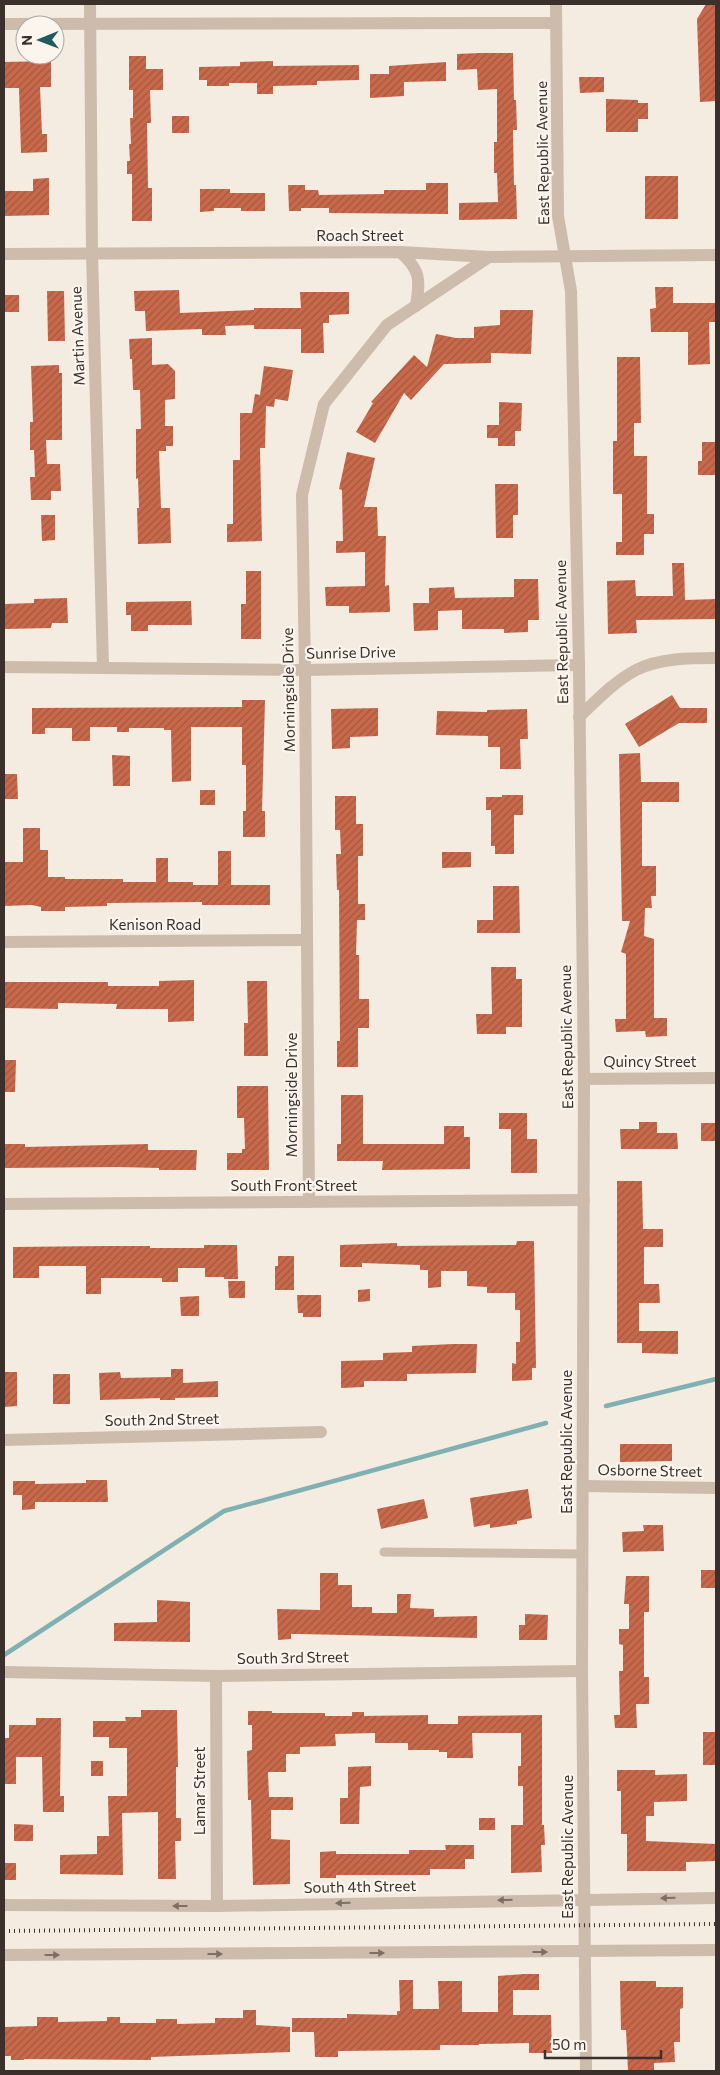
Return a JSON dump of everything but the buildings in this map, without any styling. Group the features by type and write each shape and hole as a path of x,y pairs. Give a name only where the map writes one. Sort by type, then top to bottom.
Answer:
{"street":[{"name":"Martin Avenue","path":"90,4 92,254 103,667"},
{"name":"East Republic Avenue","path":"556,4 558,216 571,291 579,665 584,1079 582,1671 586,2071"},
{"path":"4,24 556,23"},
{"path":"400,252 413,264 420,284 416,306"},
{"name":"Roach Street","path":"4,254 400,252 489,257 716,255"},
{"name":"Morningside Drive","path":"309,1202 302,495 324,404 387,326 489,257"},
{"path":"579,717 614,685 637,669 665,661 689,658 716,658"},
{"name":"Sunrise Drive","path":"4,667 305,670 579,665"},
{"name":"Kenison Road","path":"4,942 306,940"},
{"name":"Quincy Street","path":"584,1079 716,1078"},
{"name":"South Front Street","path":"4,1204 584,1200"},
{"name":"South 2nd Street","path":"4,1440 321,1432"},
{"name":"Osborne Street","path":"583,1486 716,1488"},
{"name":"South 3rd Street","path":"4,1672 216,1676 582,1671"},
{"name":"Lamar Street","path":"216,1676 217,1906"},
{"name":"South 4th Street","path":"4,1905 217,1906 716,1898"},
{"path":"4,1955 716,1950"}],"lane":[{"path":"384,1552 583,1554"}],"waterway":[{"path":"606,1406 716,1379"},
{"path":"4,1655 224,1511 546,1423"}],"railway":[{"path":"4,1931 716,1924"}]}
